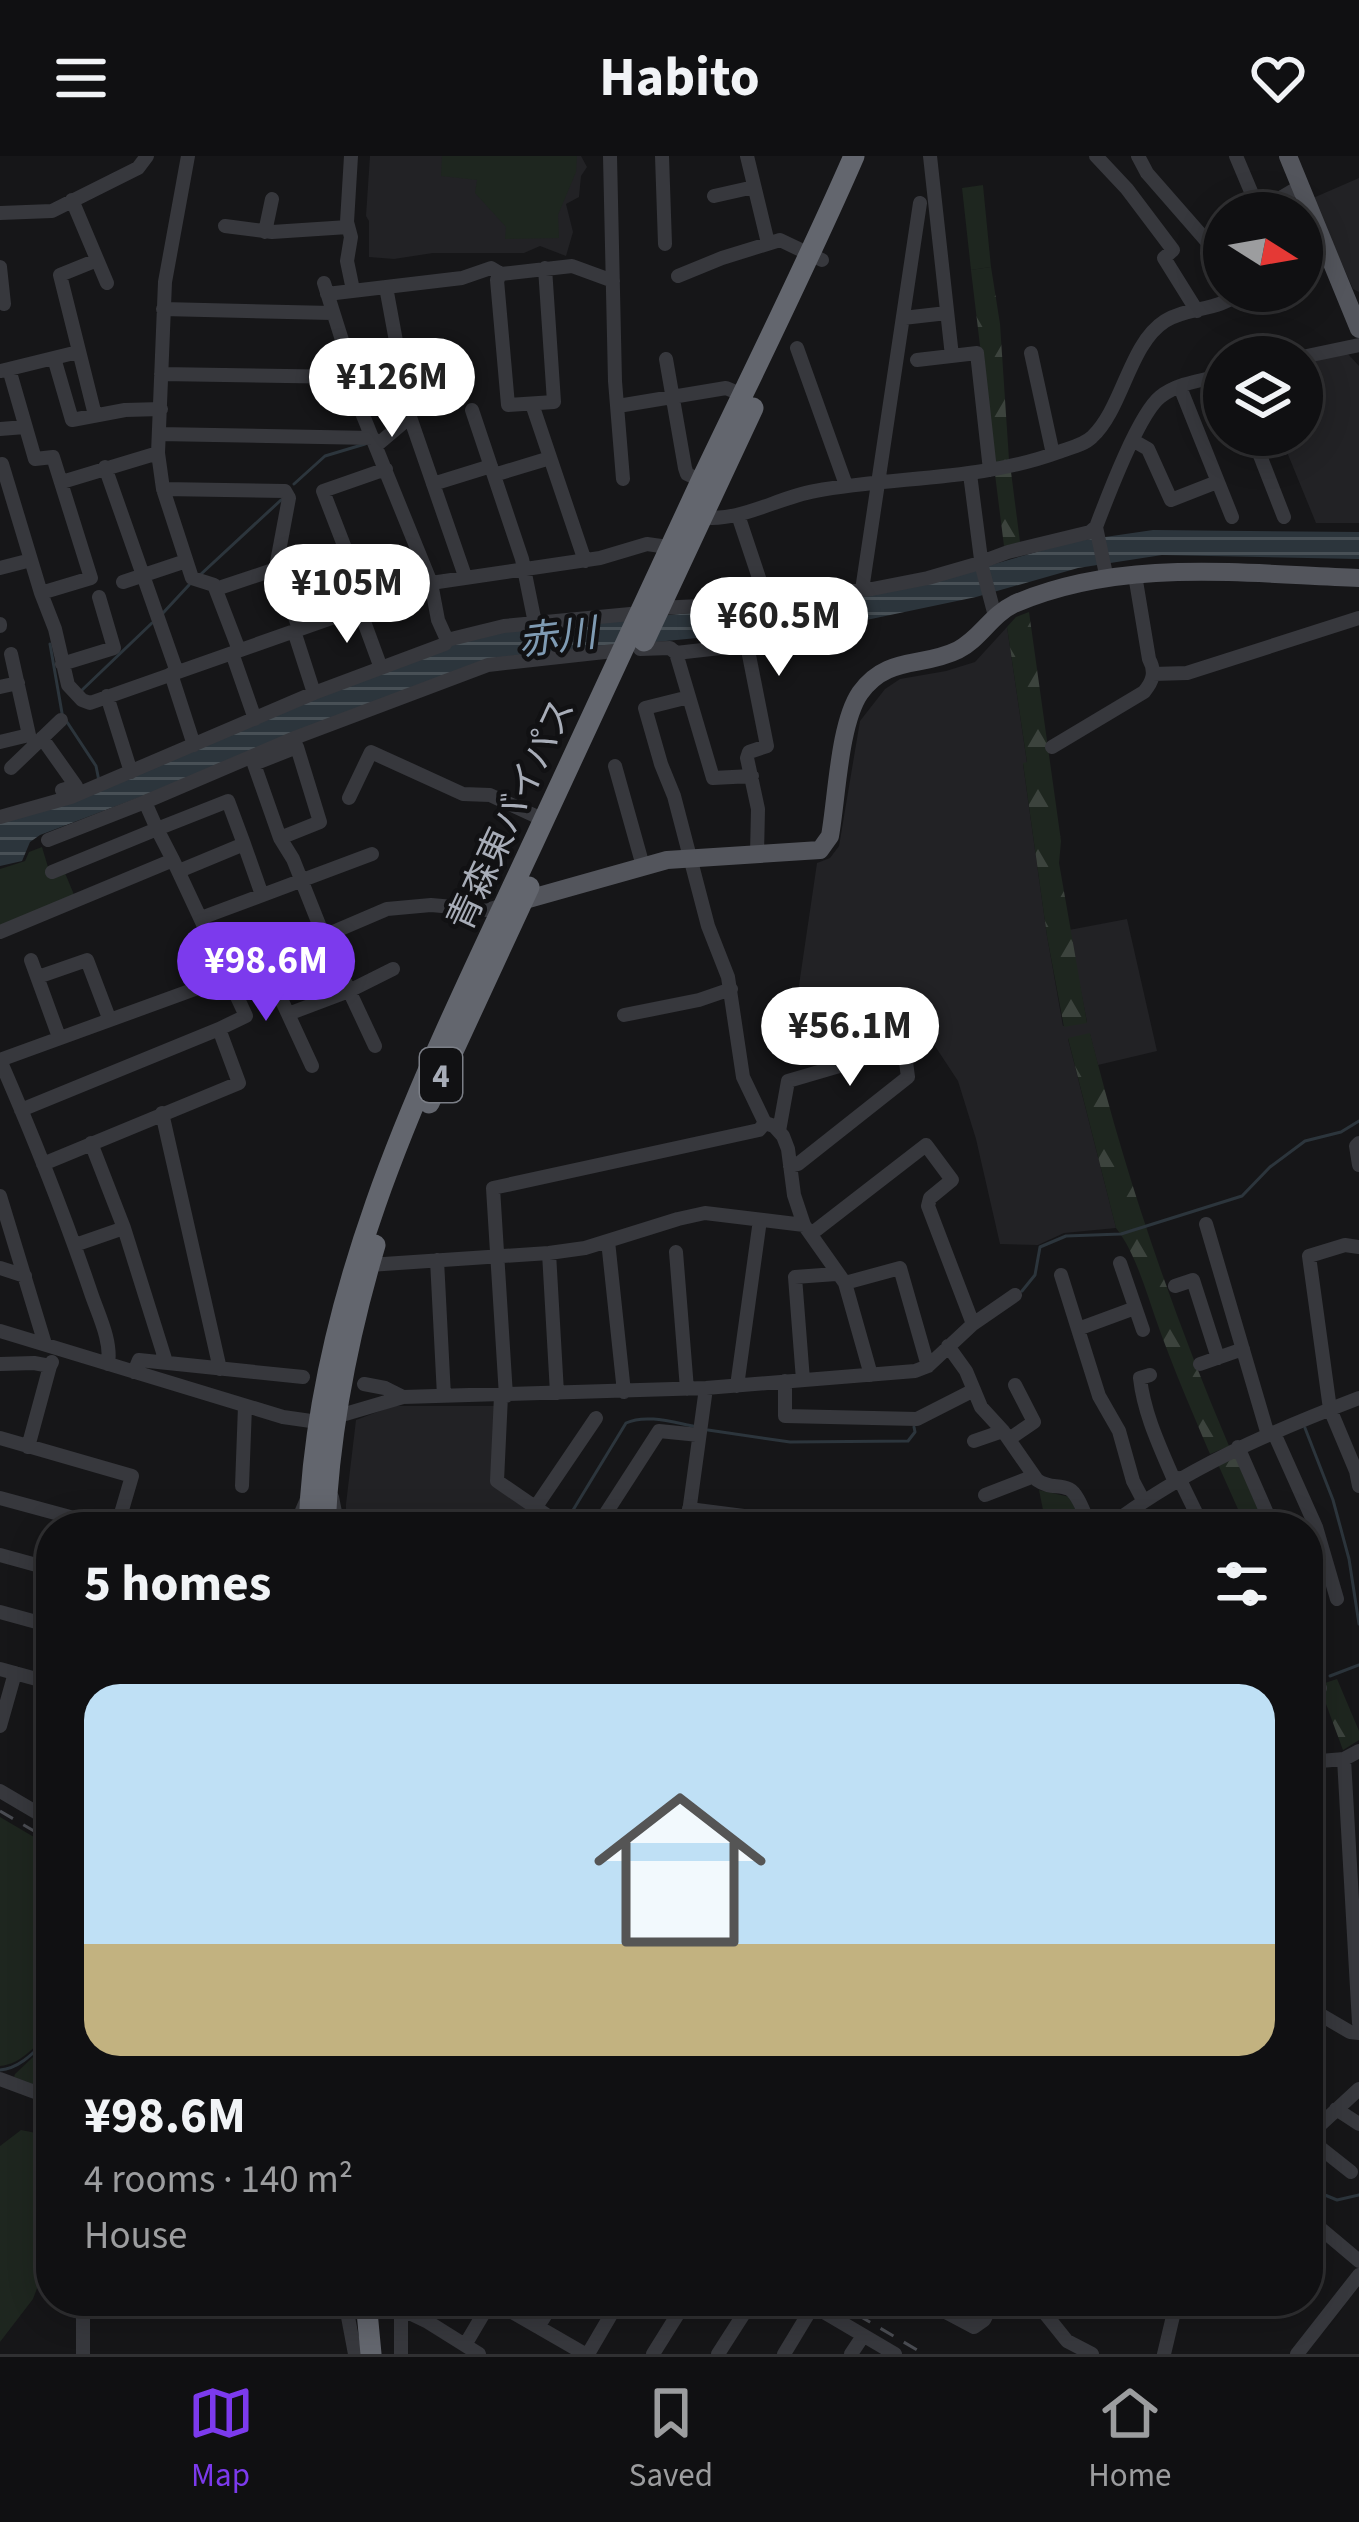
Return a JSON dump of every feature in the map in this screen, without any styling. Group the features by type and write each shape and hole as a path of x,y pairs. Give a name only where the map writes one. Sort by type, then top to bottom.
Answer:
{"highway":[{"name":"青森東バイパス","path":"313,1512 334,1340 373,1208 428,1068 513,903 816,257 854,156"},
{"name":"青森東バイパス","path":"694,516 702,481 743,395 869,156"},
{"name":"青森東バイパス","path":"327,1420 386,1209 415,1135 544,820 632,650"},
{"name":"青森東バイパス","path":"319,1490 323,1512"},
{"path":"367,2316 371,2354"},
{"path":"385,2354 392,2316"}],"main road":[{"path":"1288,156 1359,329"},
{"path":"513,903 643,866 690,858 812,852 826,845 849,716 857,697 893,665 956,651 977,636 993,607 1105,571 1359,578"}],"street":[{"path":"0,213 52,211 138,168 147,156"},
{"path":"188,156 163,309 158,453 163,489 192,578 214,585 255,719"},
{"path":"351,156 347,261 353,290"},
{"path":"610,156 623,479"},
{"path":"662,156 664,244"},
{"path":"747,156 768,243"},
{"path":"930,156 952,356"},
{"path":"1096,156 1173,250 1164,258 1197,311"},
{"path":"1138,156 1147,173 1203,237"},
{"path":"1236,156 1253,192"},
{"path":"714,196 754,187"},
{"path":"1291,192 1299,187"},
{"path":"72,200 107,283"},
{"path":"265,232 272,200"},
{"path":"862,590 920,203"},
{"path":"225,226 265,232 348,227"},
{"path":"678,275 783,240 816,257"},
{"path":"95,415 60,275 97,260"},
{"path":"447,640 431,583 350,377 326,289 462,278 491,268 501,274 575,266 613,281"},
{"path":"0,267 4,304"},
{"path":"501,274 496,280 508,405 532,404 555,400 545,268"},
{"path":"386,286 410,417 465,576"},
{"path":"163,309 332,313"},
{"path":"694,516 717,519 801,493 970,474 1053,454 1092,437 1161,324 1203,309"},
{"path":"903,318 947,313"},
{"path":"1323,353 1359,345"},
{"path":"796,348 846,485"},
{"path":"41,593 91,578 53,457 35,459 4,370 78,352"},
{"path":"917,360 976,353 990,470"},
{"path":"1031,353 1053,454"},
{"path":"54,358 72,421 160,409"},
{"path":"666,358 685,468 702,481"},
{"path":"161,374 350,377"},
{"path":"1105,571 1097,530 1134,442 1154,404 1166,392 1203,381"},
{"path":"1180,387 1232,518"},
{"path":"618,406 726,388 743,395"},
{"path":"532,404 585,561"},
{"path":"472,410 524,568 536,623"},
{"path":"159,434 375,441 410,417"},
{"path":"0,429 25,427"},
{"path":"1134,442 1148,449 1171,500 1216,482"},
{"path":"62,482 158,453"},
{"path":"1260,456 1284,517"},
{"path":"434,484 550,458"},
{"path":"2,464 6,495 55,629 68,685 90,703 431,583 585,561 646,544 679,549"},
{"path":"105,467 194,745"},
{"path":"381,668 323,491 386,469"},
{"path":"970,474 981,564 993,607"},
{"path":"163,489 285,491 289,498 277,562 314,693"},
{"path":"738,515 761,584"},
{"path":"4,815 71,796 314,693 447,640 491,628 862,590 928,578 1097,530"},
{"path":"0,568 31,560"},
{"path":"123,582 186,561"},
{"path":"216,590 279,568"},
{"path":"1052,747 1144,692 1152,682 1135,575"},
{"path":"62,664 114,648 99,597"},
{"path":"1154,674 1187,674 1359,618"},
{"path":"676,653 747,646 766,746 749,752 747,758 758,809 758,854"},
{"path":"47,840 488,665 632,650 670,648 676,653 713,778 752,776"},
{"path":"0,742 29,735 11,654"},
{"path":"0,687 18,683"},
{"path":"107,696 131,772"},
{"path":"689,697 645,708 731,989 743,1077 788,1149 794,1196 807,1230 840,1279 871,1375"},
{"path":"11,768 61,720"},
{"path":"4,815 7,807 76,786 42,738"},
{"path":"280,838 320,822 297,747 254,764 280,838 375,1046"},
{"path":"350,798 371,752 463,794 490,795 544,820"},
{"path":"615,766 643,866"},
{"path":"21,1110 246,1016 145,802"},
{"path":"52,872 228,802 262,895"},
{"path":"0,932 244,844"},
{"path":"201,918 372,854"},
{"path":"108,1364 106,1338 75,1246 0,1060 228,977 387,909 418,905 487,910 513,903"},
{"path":"32,960 58,1037"},
{"path":"38,977 87,960 109,1018"},
{"path":"264,962 312,1066"},
{"path":"288,1014 393,969"},
{"path":"624,1015 731,989"},
{"path":"43,1164 239,1083 219,1029"},
{"path":"772,1127 788,1081 904,1047 908,1077 790,1166"},
{"path":"162,1113 220,1369"},
{"path":"541,1512 497,1481 504,1396 494,1188 772,1127"},
{"path":"91,1143 124,1228 166,1362"},
{"path":"1359,1143 1359,1165"},
{"path":"369,1265 549,1253 705,1214 807,1230 926,1144 952,1180 930,1198 928,1207 973,1324"},
{"path":"0,1196 51,1346 28,1447"},
{"path":"737,1386 760,1220"},
{"path":"1206,1224 1271,1434 1309,1512"},
{"path":"75,1246 124,1228"},
{"path":"608,1241 624,1392"},
{"path":"1359,1247 1345,1245 1309,1256 1330,1409 1359,1486"},
{"path":"676,1252 687,1389"},
{"path":"549,1253 557,1394"},
{"path":"437,1261 444,1396"},
{"path":"1120,1263 1143,1330"},
{"path":"0,1268 25,1276"},
{"path":"803,1381 795,1277 840,1279 900,1268 928,1366"},
{"path":"1061,1275 1100,1396 1119,1431 1143,1500"},
{"path":"1175,1286 1193,1280 1218,1358"},
{"path":"0,1330 301,1421 327,1420 403,1397 687,1389 916,1371 1015,1295"},
{"path":"1078,1329 1135,1307"},
{"path":"948,1346 966,1371 981,1407 1034,1476 1046,1486 1072,1492 1083,1512"},
{"path":"1200,1364 1244,1349"},
{"path":"134,1372 140,1360 303,1377"},
{"path":"0,1364 50,1366"},
{"path":"1150,1375 1140,1378 1151,1426 1195,1512"},
{"path":"785,1382 785,1417 916,1419 974,1390"},
{"path":"364,1384 403,1397"},
{"path":"974,1441 1006,1435 1034,1422 1015,1385"},
{"path":"689,1512 706,1388"},
{"path":"1127,1512 1176,1479 1238,1448 1359,1398"},
{"path":"242,1486 245,1406"},
{"path":"535,1508 596,1418"},
{"path":"607,1512 659,1431 699,1435"},
{"path":"0,1438 132,1475 121,1512"},
{"path":"1238,1448 1266,1512"},
{"path":"985,1495 1034,1476"},
{"path":"305,1512 319,1490 334,1500 336,1512"},
{"path":"0,1498 52,1512"},
{"path":"689,1509 712,1512"},
{"path":"1323,1550 1337,1599"},
{"path":"0,1555 36,1565"},
{"path":"0,1612 36,1622"},
{"path":"0,1726 8,1671"},
{"path":"1323,1761 1344,1759 1359,1751"},
{"path":"1344,1759 1359,2023"},
{"path":"0,1791 36,1812"},
{"path":"1323,2015 1350,2032 1359,2032"},
{"path":"0,2079 36,2092"},
{"path":"1323,2122 1359,2089"},
{"path":"1336,2109 1359,2124"},
{"path":"1323,2149 1351,2172"},
{"path":"1323,2231 1359,2261"},
{"path":"1297,2354 1359,2275"},
{"path":"82,2316 83,2354"},
{"path":"349,2316 355,2354"},
{"path":"396,2316 401,2354"},
{"path":"415,2316 472,2349 486,2316"},
{"path":"519,2316 587,2354 610,2316"},
{"path":"538,2327 545,2316"},
{"path":"653,2354 677,2316"},
{"path":"718,2354 742,2316"},
{"path":"784,2354 803,2316"},
{"path":"830,2316 895,2354"},
{"path":"953,2316 974,2327 987,2316"},
{"path":"1048,2316 1067,2341 1092,2354"},
{"path":"1164,2354 1173,2316"},
{"path":"851,2354 863,2336"}],"shaded area":[{"path":"370,156 581,156 587,167 579,197 566,204 573,232 566,256 540,246 524,253 369,257"},
{"path":"1359,178 1359,292 1353,289 1323,221 1323,194"},
{"path":"1348,354 1359,366 1359,523 1316,523 1289,456 1323,456 1323,358"},
{"path":"1007,627 1063,1026 1087,1022 1069,930 1127,919 1157,1051 1098,1065 1090,1034 1068,1039 1116,1228 1064,1233 1038,1245 1000,1244 958,1081 933,1043 804,1031 793,1026 817,863 830,858 839,846 860,721 885,689 900,679 975,662"},
{"path":"393,1406 496,1406 492,1485 533,1512 346,1512 356,1420"}],"green space":[{"path":"442,156 577,156 576,172 558,215 559,238 505,239 506,227 475,193 477,180 441,176"},
{"path":"983,185 991,267 971,270 962,188"},
{"path":"991,267 1000,324 1009,460 994,463 971,270"},
{"path":"1011,472 1020,542 1004,546 995,474"},
{"path":"1029,612 1061,841 1059,863 1087,1023 1064,1027 1047,936 1007,627"},
{"path":"42,847 51,877 65,873 75,897 0,928 0,869 25,861 29,852"},
{"path":"1090,1033 1151,1242 1229,1446 1210,1454 1135,1260 1116,1228 1068,1038"},
{"path":"1235,1454 1262,1512 1239,1512 1217,1462"},
{"path":"1039,1490 1070,1497 1076,1512 1043,1512"},
{"path":"1337,1679 1359,1731 1359,1740 1343,1750 1323,1696 1323,1684"},
{"path":"0,1817 36,1838 36,2045 22,2058 0,2066"},
{"path":"36,2054 36,2085 15,2074"},
{"path":"21,2130 36,2133 36,2291 0,2342 0,2146"}],"water":[{"name":"赤川","path":"1153,530 1359,532 1359,559 1162,555 1078,568 976,597 852,623 511,656 40,835 30,842 22,861 0,866 0,823 450,645 499,631 797,603 977,569 1071,542"}],"waterway":[{"path":"294,484 325,456 365,444"},
{"path":"200,575 281,500"},
{"path":"163,613 189,585"},
{"path":"81,691 152,623"},
{"path":"50,644 62,713"},
{"path":"67,722 96,766 99,781"},
{"path":"1022,1291 1035,1275 1040,1247 1066,1236 1121,1234 1242,1196 1305,1141 1341,1132 1359,1121"},
{"path":"572,1512 626,1423 650,1419 693,1426"},
{"path":"708,1430 790,1442 908,1441 914,1427"},
{"path":"1305,1428 1333,1500 1359,1624"},
{"path":"1330,1676 1359,1665"},
{"path":"0,2070 36,2050"},
{"path":"1323,2194 1337,2200 1359,2195"}],"railway":[{"path":"0,1811 36,1832"},
{"path":"859,2316 924,2354"}]}
